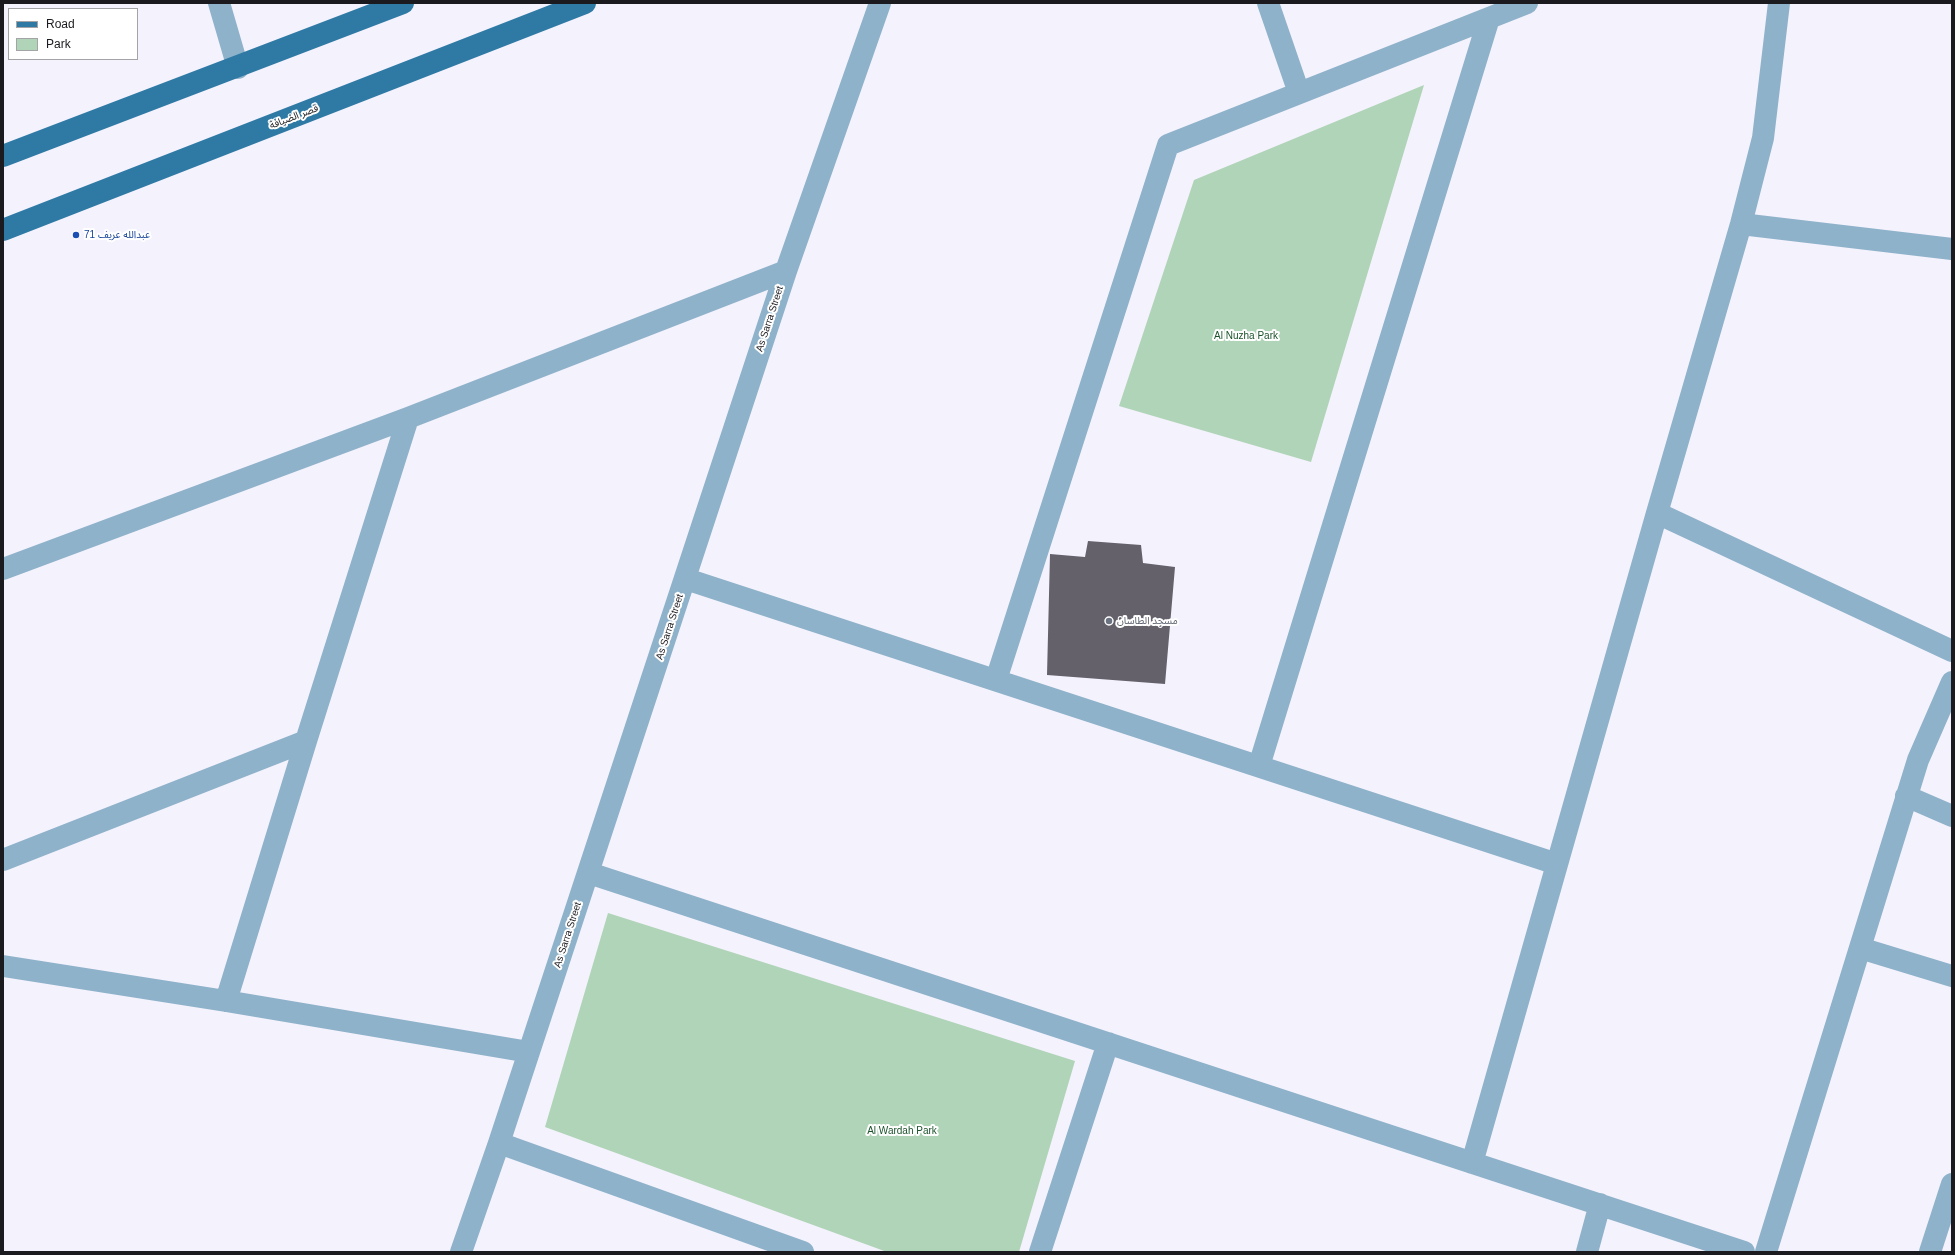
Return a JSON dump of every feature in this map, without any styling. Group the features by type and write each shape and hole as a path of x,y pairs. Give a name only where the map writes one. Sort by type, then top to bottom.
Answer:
{"main road":[{"path":"3,156 238,68 403,3"},
{"name":"قصر الضيافة","path":"3,230 585,3"}],"street":[{"path":"220,3 238,68"},
{"name":"As Sarra Street","path":"461,1252 589,873 786,271 880,3"},
{"path":"1268,3 1299,93"},
{"path":"996,680 1168,145 1527,3"},
{"path":"1472,1163 1741,224 1763,138 1779,3"},
{"path":"1259,766 1489,18"},
{"path":"1741,224 1952,249"},
{"path":"3,569 408,418 786,271"},
{"path":"226,1001 408,418"},
{"path":"1657,513 1952,651"},
{"path":"686,578 1557,864"},
{"path":"1766,1252 1906,796 1918,760 1952,682"},
{"path":"3,860 306,741"},
{"path":"1906,796 1952,816"},
{"path":"589,873 1744,1252"},
{"path":"1860,948 1952,976"},
{"path":"3,966 226,1001 529,1052"},
{"path":"1040,1252 1108,1043"},
{"path":"499,1143 793,1250"},
{"path":"1930,1252 1952,1184"},
{"path":"1587,1252 1600,1204"}],"green space":[{"name":"Al Nuzha Park","path":"1424,85 1311,462 1119,406 1194,180"},
{"name":"Al Wardah Park","path":"608,913 1075,1061 1019,1252 887,1252 545,1127"}],"building":[{"name":"مسجد الطاسان","path":"1088,541 1141,545 1143,563 1175,567 1165,684 1047,675 1050,554 1085,557"}],"place":[{"name":"عبدالله عريف 71","path":"76,235"},
{"name":"مسجد الطاسان","path":"1109,621"}]}
